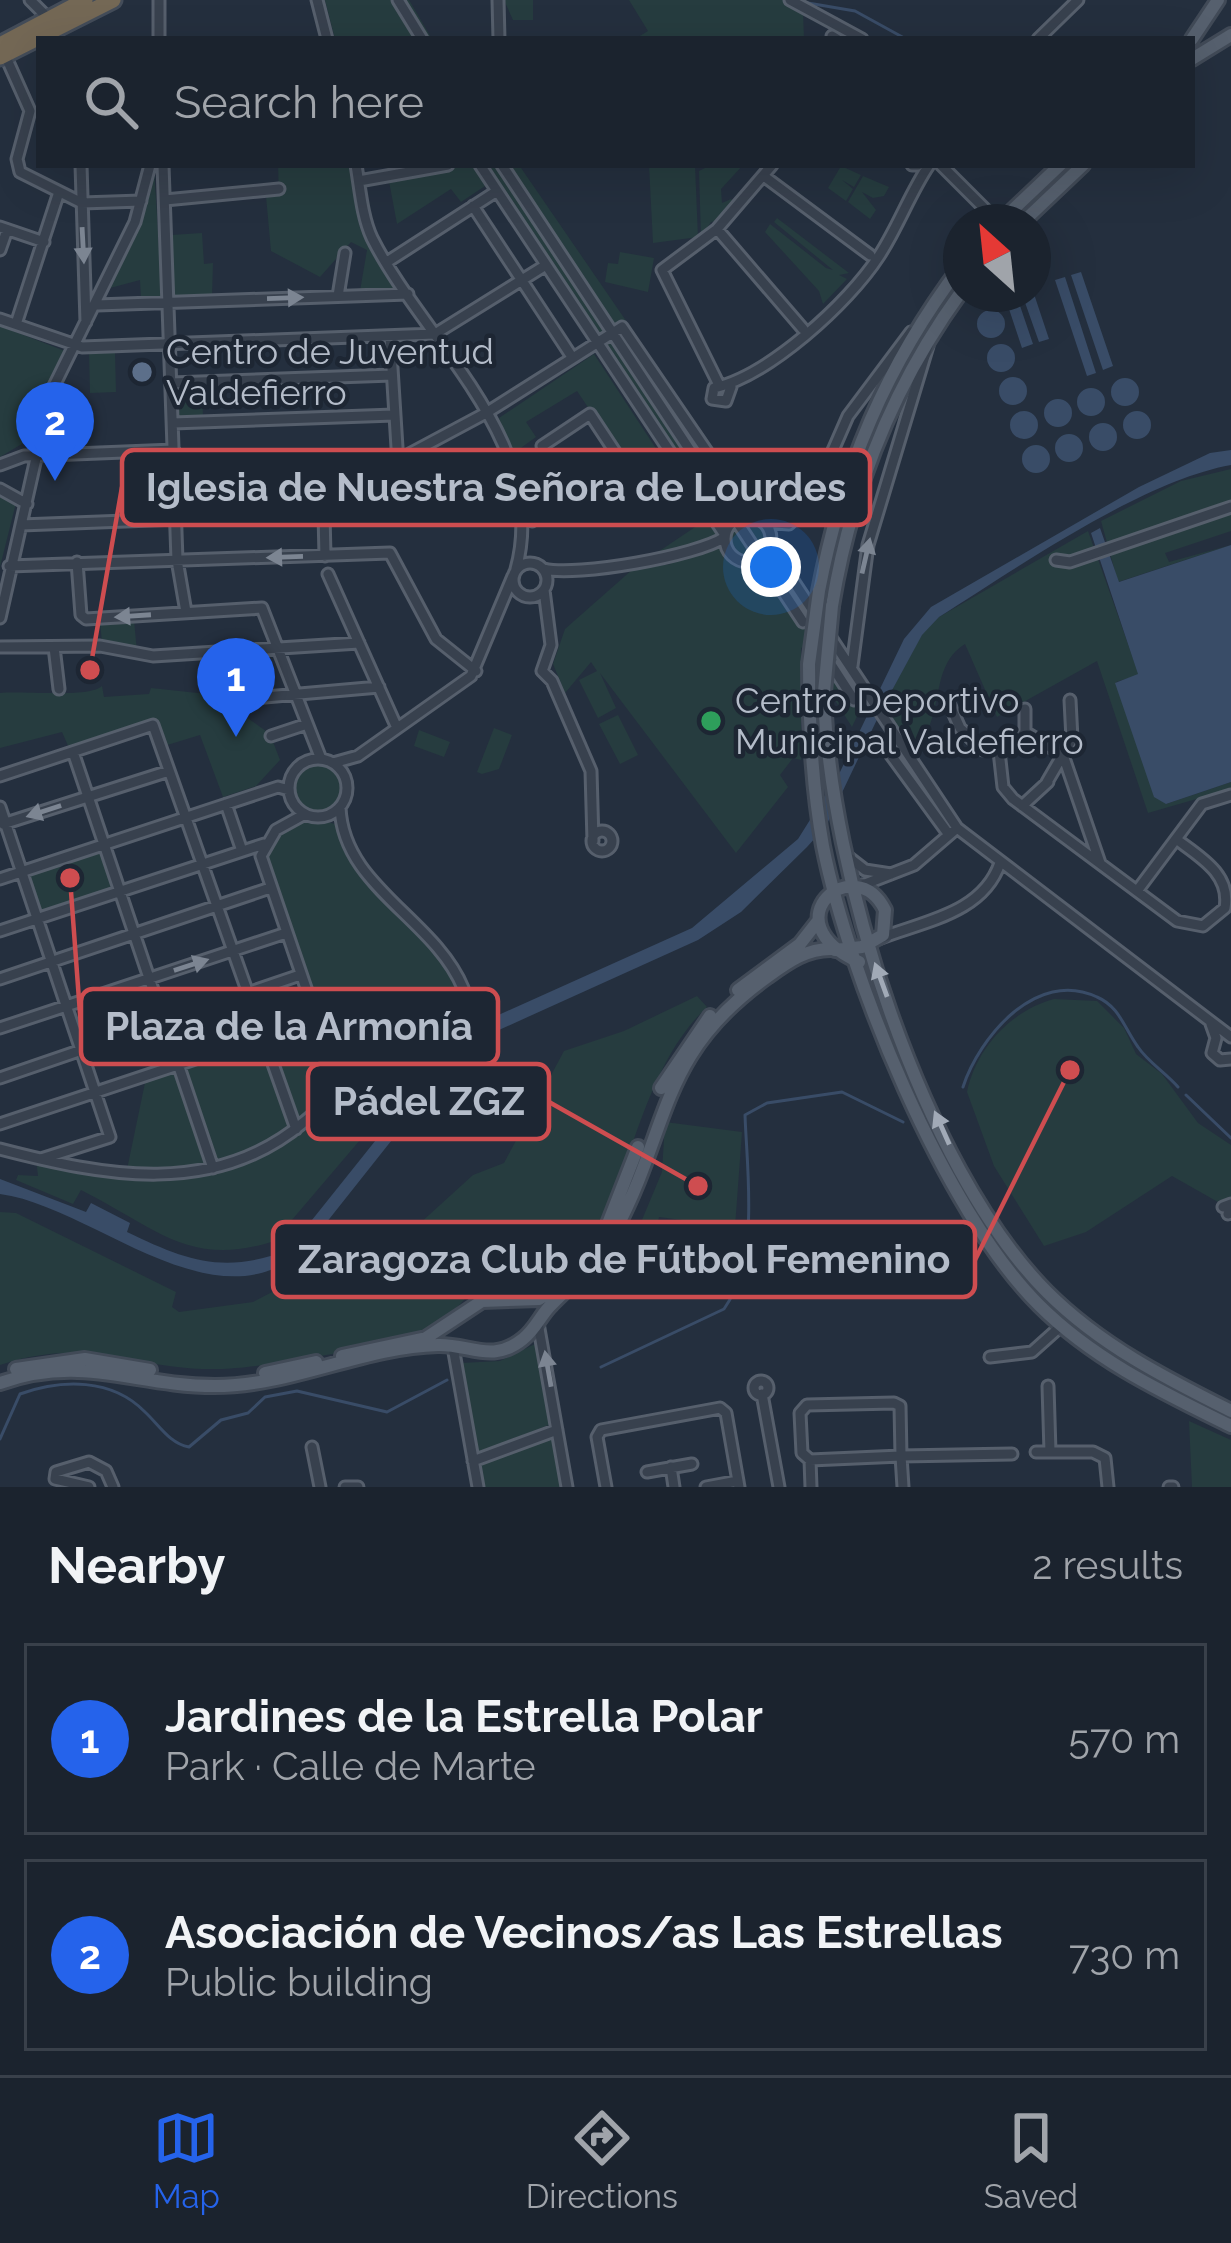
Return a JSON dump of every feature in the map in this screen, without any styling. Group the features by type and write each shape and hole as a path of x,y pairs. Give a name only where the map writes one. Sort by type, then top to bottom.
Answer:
{"highway":[{"path":"2,52 41,15 85,0"},
{"path":"41,15 62,17 94,0"},
{"path":"2,52 41,15 113,0"}],"main road":[{"path":"1194,36 1222,0 1231,10"},
{"path":"1195,57 1231,35"},
{"path":"1018,204 1057,168"},
{"path":"1042,204 1080,168"},
{"path":"943,291 872,408 832,524 809,664 813,772 824,850 835,890 866,949 963,1174 1016,1256 1048,1293 1108,1343 1229,1410"},
{"path":"947,312 892,406 862,478 832,605 824,692 839,844 855,886 866,949 915,1107 965,1210 1004,1266 1061,1326 1134,1378 1231,1426"},
{"path":"0,1379 67,1359 229,1378 413,1341 451,1324 487,1299 527,1299 557,1289 598,1245 660,1091 696,1033 744,984 800,944 818,921 823,901 835,890 855,886 874,894 885,910 866,949"},
{"path":"818,921 834,950"},
{"path":"0,1379 84,1368 184,1384 233,1385 429,1346 475,1354 501,1351 538,1322 610,1240 669,1090 709,1030 782,967 811,951 866,949"},
{"path":"527,1299 538,1322"},
{"path":"451,1324 453,1347"}],"street":[{"path":"317,0 326,36"},
{"path":"398,0 420,36"},
{"path":"498,0 499,36"},
{"path":"790,0 857,36"},
{"path":"1041,36 1078,0"},
{"path":"157,3 159,36"},
{"path":"832,21 833,36"},
{"path":"2,52 30,107 17,167 82,203 141,201"},
{"path":"81,168 86,324"},
{"path":"0,618 51,392 98,304 141,201 149,168"},
{"path":"163,168 177,560 186,612"},
{"path":"333,764 358,756 479,665 524,543 505,449 369,231 356,168"},
{"path":"358,181 431,168"},
{"path":"482,168 725,536 728,551"},
{"path":"504,168 735,520 765,553 803,622"},
{"path":"770,168 717,229 662,270 725,386 808,334 872,265 921,182 937,168"},
{"path":"919,168 921,182"},
{"path":"943,168 980,204"},
{"path":"765,177 870,255"},
{"path":"165,200 279,189"},
{"path":"387,262 497,190"},
{"path":"16,324 59,192"},
{"path":"473,206 572,357"},
{"path":"0,250 3,228 44,242"},
{"path":"717,229 803,328"},
{"path":"338,296 345,254"},
{"path":"0,319 74,345 435,334 546,265"},
{"path":"98,304 408,294"},
{"path":"174,468 398,460 486,413 611,330 626,330 751,516 789,524 807,509 848,416 879,370 927,314"},
{"path":"390,336 400,511"},
{"path":"853,671 851,640 868,545 929,339"},
{"path":"171,382 392,375"},
{"path":"532,520 621,461 590,414 542,446"},
{"path":"172,423 394,416"},
{"path":"0,465 38,456 173,450"},
{"path":"0,489 27,504"},
{"path":"22,525 519,506"},
{"path":"1056,560 1070,562 1231,507"},
{"path":"324,514 325,556"},
{"path":"706,548 725,536 735,520 751,516"},
{"path":"764,522 765,553"},
{"path":"524,543 540,566 545,588 550,647 542,671 552,681 588,761 594,794 591,821 593,841 597,849 609,848 612,839 591,821"},
{"path":"515,573 540,566 564,573 706,548 728,551 744,562 765,553 780,559 926,781 970,836 1010,872 1209,1019 1227,1037 1212,1053 1220,1060 1231,1059"},
{"path":"9,566 392,554 436,639 479,665"},
{"path":"77,562 81,615 98,619 261,607 321,759"},
{"path":"515,573 515,588 543,606"},
{"path":"502,608 545,588 564,573"},
{"path":"328,574 397,728"},
{"path":"98,619 100,646"},
{"path":"0,647 100,646 152,656 359,643"},
{"path":"54,647 59,689"},
{"path":"832,667 854,700"},
{"path":"232,700 379,688"},
{"path":"1022,806 1047,782 1072,739 1070,700"},
{"path":"948,701 969,740 983,750 1014,745 1025,732 1025,709"},
{"path":"272,736 308,724"},
{"path":"0,776 153,725 296,1129"},
{"path":"1025,732 1064,755 1100,863"},
{"path":"885,746 952,830 970,836"},
{"path":"999,751 1003,787 1022,806 1189,926 1203,926 1225,908 1228,897 1221,874 1176,839"},
{"path":"73,752 213,1168"},
{"path":"358,756 346,779 341,827 362,871 430,935 463,988"},
{"path":"284,822 300,766 321,759 346,779"},
{"path":"3,824 169,771"},
{"path":"1047,782 1070,778"},
{"path":"926,781 952,830"},
{"path":"0,879 278,787 305,814"},
{"path":"1137,891 1202,804 1231,795"},
{"path":"226,805 241,848"},
{"path":"0,807 110,1138 58,1158"},
{"path":"326,816 340,807"},
{"path":"0,1149 127,1176 213,1168 270,1147 296,1129 337,1087 261,860 264,844 284,822 305,814 326,816 341,827"},
{"path":"855,886 919,862 952,830"},
{"path":"593,841 603,832"},
{"path":"0,931 264,844"},
{"path":"839,844 865,870 890,874"},
{"path":"866,949 966,907 995,877 1000,863"},
{"path":"995,877 1010,872"},
{"path":"0,979 270,888"},
{"path":"0,1028 286,933"},
{"path":"0,1078 300,975"},
{"path":"0,1124 316,1019"},
{"path":"538,1322 567,1487"},
{"path":"990,1357 1032,1352 1061,1326"},
{"path":"453,1347 478,1487"},
{"path":"1048,1386 1050,1452"},
{"path":"762,1394 779,1487"},
{"path":"903,1487 901,1456 900,1406 807,1406 800,1413 802,1453 810,1460 901,1456 1012,1454"},
{"path":"606,1487 597,1437 601,1430 720,1408 726,1413 739,1484 706,1487"},
{"path":"473,1461 557,1430"},
{"path":"312,1448 320,1487"},
{"path":"1036,1452 1093,1452 1105,1458 1108,1487"},
{"path":"810,1460 811,1487"},
{"path":"89,1487 62,1483 55,1479 56,1472 89,1462 106,1471 113,1487"},
{"path":"647,1472 692,1464"},
{"path":"671,1468 674,1487"},
{"path":"345,1487 358,1487"}],"green space":[{"path":"325,0 409,0 430,36 334,36"},
{"path":"504,0 533,0 533,20 513,20"},
{"path":"629,0 788,0 803,11 804,36 640,36 648,31"},
{"path":"154,168 162,298 141,298 140,280 110,288 141,220"},
{"path":"278,168 350,168 360,228 399,289 360,291 367,250 351,242 320,277 271,251 266,196 279,194"},
{"path":"387,168 521,168 767,526 770,546 868,693 852,727 801,647 801,760 793,758 780,775 788,787 736,853 600,673 616,708 598,718 579,680 597,671 591,662 565,693 553,664 565,629 633,569 672,564 660,563 658,552 707,519 491,182 461,202 451,189 397,224"},
{"path":"649,168 695,168 698,237 653,243"},
{"path":"740,168 721,189 722,203 731,199 736,204 721,220 711,222 701,237 699,171"},
{"path":"840,168 861,175 854,187 842,180 853,189 846,201 828,188"},
{"path":"863,176 889,187 884,196 873,198 862,192 876,210 870,219 848,202"},
{"path":"777,218 849,273 839,275 847,279 823,304 819,291 765,232 770,224 833,270 774,222"},
{"path":"202,233 204,264 213,263 212,296 174,297 172,235"},
{"path":"620,252 654,258 648,292 605,282 608,263 618,264"},
{"path":"0,326 65,351 35,436 0,457"},
{"path":"89,353 115,353 116,392 90,393"},
{"path":"594,354 678,482 639,483 577,391 526,422 536,437 518,450 535,475 552,464 556,470 524,491 499,418"},
{"path":"202,386 203,417 178,418 177,387"},
{"path":"1231,469 1231,531 1165,553 1169,562 1231,545 1118,582 1101,521 1181,481"},
{"path":"0,495 16,503 0,567"},
{"path":"1088,531 1139,675 1116,682 1166,804 1231,782 1231,789 1148,813 1097,661 997,717 965,644 946,666 931,723 914,747 883,707 922,634 939,617"},
{"path":"134,620 137,652 102,642 100,622"},
{"path":"259,675 266,692 232,696 231,706 270,734 280,760 256,786 223,797 200,735 164,746 156,723 69,748 62,732 0,748 0,693 71,693 102,686 104,697 149,694 151,688 216,695 218,678"},
{"path":"618,715 638,755 620,764 599,724"},
{"path":"494,728 512,735 499,769 482,774 477,772"},
{"path":"419,730 450,742 444,757 414,746"},
{"path":"319,764 337,771 344,789 337,807 319,814 301,807 294,789 301,771"},
{"path":"303,816 335,824 363,877 441,954 461,991 445,1001 458,1025 274,1241 219,1250 196,1247 152,1230 81,1190 73,1204 16,1180 18,1175 38,1176 36,1158 125,1179 146,1078 319,1021 263,858 267,845"},
{"path":"104,844 118,892 37,918 22,871"},
{"path":"697,996 707,1007 680,1039 659,1075 596,1229 573,1262 542,1288 509,1284 498,1261 484,1261 464,1300 427,1328 356,1349 265,1365 189,1368 60,1353 0,1365 0,1212 16,1213 176,1292 172,1307 179,1312 253,1302 316,1269 340,1279 418,1225 473,1175 504,1163 564,1051 624,1031"},
{"path":"1054,999 1097,1001 1124,1028 1136,1054 1162,1074 1198,1123 1231,1145 1231,1203 1225,1206 1172,1176 1086,1232 1044,1246 994,1166 967,1092 978,1060 998,1033 1024,1012"},
{"path":"665,1122 742,1132 735,1227 659,1217 651,1259 629,1251 662,1172"},
{"path":"537,1343 551,1424 478,1453 460,1363 500,1361"},
{"path":"1189,1421 1231,1440 1231,1487 1192,1487"},
{"path":"552,1438 562,1487 482,1487 481,1463"}],"water":[{"path":"1081,272 1113,366 1103,370 1071,275"},
{"path":"1065,277 1096,373 1087,376 1055,280"},
{"path":"984,312 998,312 1004,329 996,337 986,337 978,329"},
{"path":"1010,312 1022,312 1033,344 1022,348"},
{"path":"1028,312 1040,312 1049,339 1039,342"},
{"path":"1001,344 1011,348 1015,358 1011,368 1001,372 991,368 987,358 991,348"},
{"path":"1013,377 1023,381 1027,391 1023,401 1013,405 1003,401 999,391 1003,381"},
{"path":"1125,378 1135,382 1139,392 1135,402 1125,406 1115,402 1111,392 1115,382"},
{"path":"1091,388 1101,392 1105,402 1101,412 1091,416 1081,412 1077,402 1081,392"},
{"path":"1058,399 1068,403 1072,413 1068,423 1058,427 1048,423 1044,413 1048,403"},
{"path":"1024,411 1034,415 1038,425 1034,435 1024,439 1014,435 1010,425 1014,415"},
{"path":"1137,411 1147,415 1151,425 1147,435 1137,439 1127,435 1123,425 1127,415"},
{"path":"1103,423 1113,427 1117,437 1113,447 1103,451 1093,447 1089,437 1093,427"},
{"path":"1069,434 1079,438 1083,448 1079,458 1069,462 1059,458 1055,448 1059,438"},
{"path":"1036,445 1046,449 1050,459 1046,469 1036,473 1026,469 1022,459 1026,449"},
{"path":"1231,450 1231,465 1196,474 1120,507 939,617 922,635 883,707 826,826 741,912 698,940 468,1044 311,1242 276,1268 238,1276 198,1272 37,1203 0,1194 0,1179 86,1212 91,1203 130,1223 127,1232 205,1261 244,1262 288,1250 463,1031 692,928 798,839 840,772 904,639 931,607 1139,487 1210,453"},
{"path":"1100,528 1119,582 1231,545 1231,782 1166,804 1154,797 1115,683 1138,674 1091,533"}],"waterway":[{"path":"802,2 855,11 901,36"},
{"path":"963,1087 982,1048 1013,1013 1053,992 1074,991 1111,1006 1142,1052 1178,1087"},
{"path":"601,1367 724,1309 743,1265 747,1241 745,1115 767,1103 842,1092 903,1122"},
{"path":"1186,1095 1231,1138"},
{"path":"0,1439 20,1394 53,1386 86,1385 117,1393 145,1412 170,1438 189,1447 221,1420 248,1413 265,1397 297,1391 387,1412 447,1380"}],"place":[{"name":"Centro de Juventud Valdefierro","path":"142,372"},
{"name":"Asociación de Vecinos/as Las Estrellas","path":"55,481"},
{"name":"Iglesia de Nuestra Señora de Lourdes","path":"90,670"},
{"name":"Centro Deportivo Municipal Valdefierro","path":"711,721"},
{"name":"Jardines de la Estrella Polar","path":"236,737"},
{"name":"Plaza de la Armonía","path":"70,878"},
{"name":"Zaragoza Club de Fútbol Femenino","path":"1070,1070"},
{"name":"Pádel ZGZ","path":"698,1186"}]}
